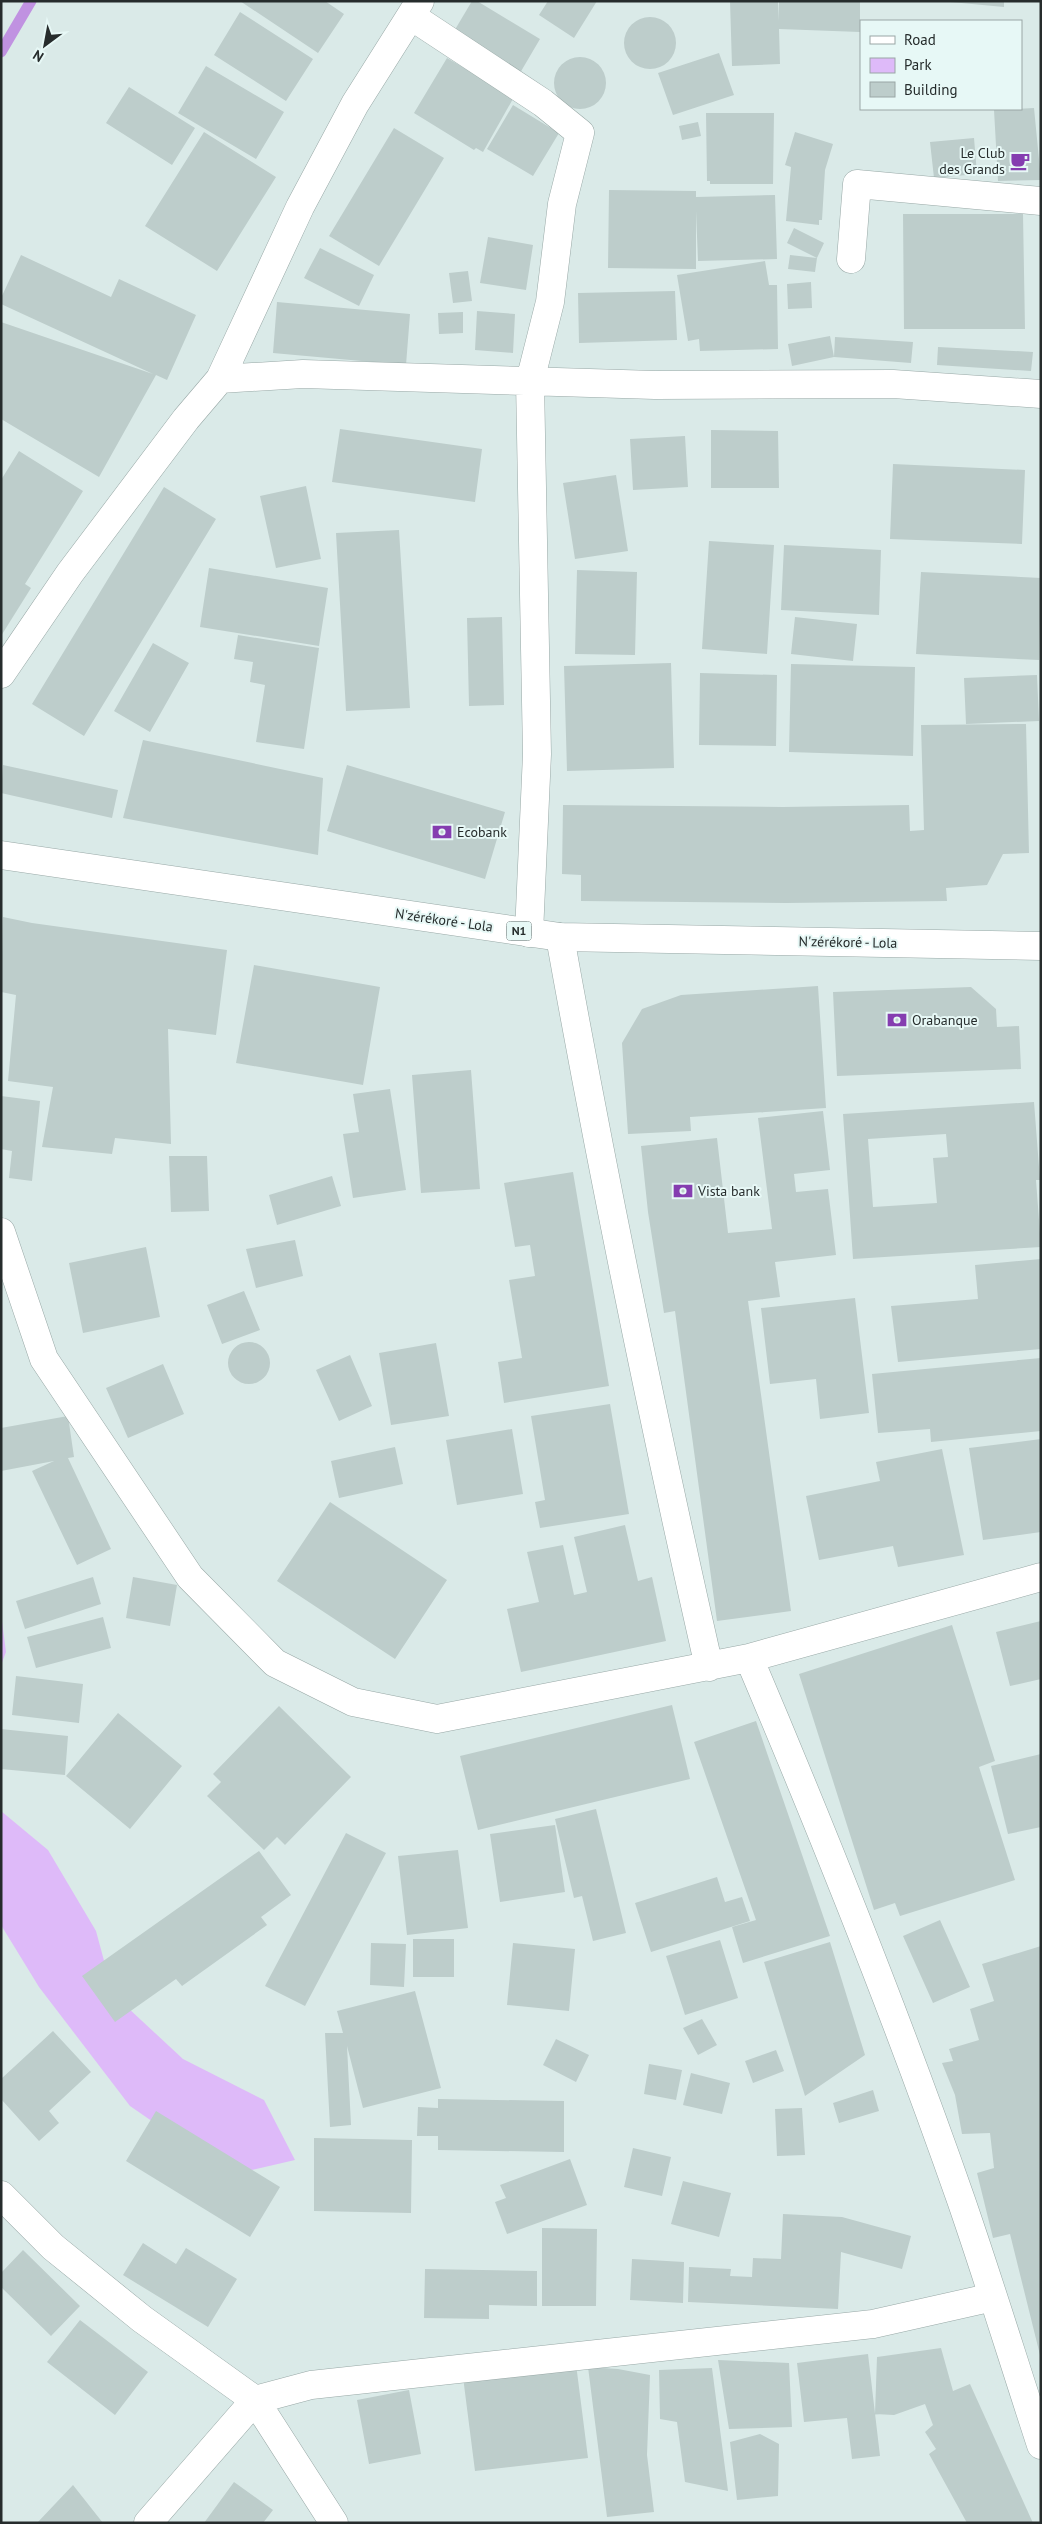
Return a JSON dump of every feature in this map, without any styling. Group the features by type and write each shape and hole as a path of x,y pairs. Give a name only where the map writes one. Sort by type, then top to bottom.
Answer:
{"main road":[{"path":"1,674 70,573 186,420 220,379 300,207 355,104 416,9 543,103 580,133 562,204 550,302 530,381 537,754 529,933"},
{"path":"851,259 857,184 1041,201"},
{"path":"220,379 303,374 655,385 893,384 1041,394"},
{"name":"N'zérékoré - Lola","path":"1,855 560,937 1041,946"},
{"path":"560,937 594,1126 655,1428 709,1667"},
{"path":"1,1232 44,1360 190,1577 275,1663 353,1702 437,1719 749,1658 1041,1577"},
{"path":"749,1658 827,1842 891,2007 962,2202 1041,2445"},
{"path":"1,2195 60,2253 142,2318 255,2400 334,2523"},
{"path":"148,2523 255,2400 311,2385 873,2324 993,2297"}],"green space":[{"path":"1,1614 6,1652 1,1665"},
{"path":"1,1811 48,1850 96,1931 113,1994 183,2059 264,2100 295,2160 230,2175 130,2106 39,1987 1,1925"}],"building":[{"path":"240,1 325,1 344,14 318,53"},
{"path":"472,1 477,1 540,39 520,73 453,33"},
{"path":"548,1 597,1 574,38 539,15"},
{"path":"730,1 778,1 778,21 779,1 860,1 860,32 779,29 780,64 732,66"},
{"path":"940,1 1004,1 1004,7"},
{"path":"240,12 313,59 286,101 214,55"},
{"path":"645,17 655,17 669,24 676,38 676,48 669,62 655,69 645,69 635,65 628,58 624,48 624,38 628,28 635,21"},
{"path":"719,53 734,95 673,115 658,73"},
{"path":"575,57 585,57 599,64 606,78 606,88 599,102 585,109 575,109 565,105 558,98 554,88 554,78 558,68 565,61"},
{"path":"447,58 514,97 483,152 476,148 474,150 414,113"},
{"path":"206,66 284,112 256,159 178,113"},
{"path":"129,87 195,128 172,165 106,123"},
{"path":"513,105 559,133 533,176 487,149"},
{"path":"1034,108 1041,180 998,181 994,110"},
{"path":"706,113 774,113 773,184 710,184 710,181 707,181"},
{"path":"698,122 701,136 682,140 679,126"},
{"path":"394,128 444,158 379,266 329,236"},
{"path":"204,132 276,177 217,271 145,226"},
{"path":"795,132 833,144 825,170 822,220 819,220 819,225 786,221 791,167 785,165"},
{"path":"974,138 977,174 934,178 930,142"},
{"path":"609,190 696,191 696,197 775,195 777,259 698,261 696,211 696,269 608,268"},
{"path":"903,214 1023,214 1025,329 904,329"},
{"path":"794,228 824,243 817,258 787,243"},
{"path":"488,237 533,245 526,290 480,283"},
{"path":"320,248 374,275 359,306 304,278"},
{"path":"21,255 111,297 119,279 196,315 167,380 156,375 99,477 1,419 1,322 153,374 1,304 1,298"},
{"path":"790,255 817,258 815,272 788,269"},
{"path":"765,261 769,285 777,285 778,349 700,351 699,339 688,341 677,275"},
{"path":"468,271 472,301 453,303 449,273"},
{"path":"811,282 812,308 788,309 787,284"},
{"path":"675,291 677,340 579,343 578,293"},
{"path":"277,302 410,314 406,365 273,353"},
{"path":"477,311 515,314 513,353 475,350"},
{"path":"463,312 463,333 439,334 438,313"},
{"path":"830,336 834,357 792,366 788,344"},
{"path":"835,337 913,342 911,363 834,357"},
{"path":"938,347 1033,352 1031,371 937,365"},
{"path":"340,429 482,449 475,502 332,482"},
{"path":"711,430 778,431 779,488 711,488"},
{"path":"685,436 688,487 633,490 630,439"},
{"path":"19,451 83,491 25,584 31,588 1,636 1,480"},
{"path":"893,464 1025,470 1022,544 890,539"},
{"path":"616,475 628,551 575,559 563,483"},
{"path":"306,486 321,559 276,568 260,496"},
{"path":"164,487 216,519 84,736 32,704"},
{"path":"399,530 410,708 346,711 336,533"},
{"path":"709,541 774,545 767,654 702,649"},
{"path":"784,545 881,550 879,615 781,610"},
{"path":"209,568 328,588 319,646 200,627"},
{"path":"577,570 637,572 635,655 575,654"},
{"path":"921,572 1041,578 1039,660 916,654"},
{"path":"502,617 504,705 469,706 467,618"},
{"path":"795,617 857,624 853,661 791,654"},
{"path":"238,635 319,648 304,749 256,742 265,685 250,682 253,662 234,659"},
{"path":"153,643 189,663 150,732 114,711"},
{"path":"671,663 674,768 567,771 564,666"},
{"path":"791,664 915,667 913,756 789,752"},
{"path":"700,673 777,675 776,746 699,745"},
{"path":"1037,675 1039,721 966,724 964,678"},
{"path":"1026,724 1029,853 1003,854 987,885 946,888 947,901 786,903 581,901 581,875 562,874 563,805 783,807 909,805 910,831 924,830 921,725"},
{"path":"143,740 323,778 318,855 123,818"},
{"path":"3,765 118,790 112,818 1,793"},
{"path":"347,765 505,812 485,879 327,831"},
{"path":"3,917 32,923 227,950 216,1035 168,1029 171,1144 115,1138 112,1154 42,1147 53,1087 8,1081 16,995 1,992"},
{"path":"254,965 380,987 363,1085 236,1063"},
{"path":"818,986 826,1108 690,1117 691,1131 628,1134 622,1043 642,1009 681,995"},
{"path":"971,987 996,1009 997,1027 1019,1026 1021,1069 837,1076 833,992"},
{"path":"471,1070 480,1189 421,1193 412,1075"},
{"path":"390,1089 406,1190 353,1198 343,1134 359,1132 353,1094"},
{"path":"1,1096 40,1101 32,1181 9,1178 12,1151 1,1149"},
{"path":"1034,1102 1040,1180 1036,1180 1041,1247 853,1259 843,1114","holes":["946,1134 948,1157 933,1158 937,1203 873,1207 868,1139"]},
{"path":"823,1111 830,1170 794,1174 796,1192 828,1189 836,1255 775,1262 780,1297 748,1301 791,1611 717,1621 675,1311 664,1313 648,1212 641,1146 717,1138 728,1233 772,1229 758,1118"},
{"path":"169,1156 207,1156 209,1211 171,1212"},
{"path":"573,1172 609,1386 504,1403 498,1362 522,1358 509,1280 535,1276 530,1245 515,1247 504,1183"},
{"path":"332,1176 341,1206 277,1225 269,1195"},
{"path":"295,1240 303,1276 256,1288 246,1249"},
{"path":"146,1247 160,1317 83,1333 69,1263"},
{"path":"1041,1259 1041,1349 898,1362 891,1306 978,1299 975,1265"},
{"path":"244,1291 260,1330 222,1344 207,1305"},
{"path":"855,1298 869,1413 820,1419 816,1379 770,1384 761,1308"},
{"path":"253,1342 261,1345 267,1351 270,1363 267,1375 261,1381 245,1384 237,1381 231,1375 228,1359 231,1351 237,1345"},
{"path":"436,1343 449,1416 391,1425 379,1353"},
{"path":"350,1355 372,1406 339,1421 316,1370"},
{"path":"1041,1358 1041,1431 931,1442 930,1429 878,1433 872,1374"},
{"path":"163,1364 184,1414 128,1438 106,1388"},
{"path":"610,1404 629,1514 540,1528 535,1502 545,1500 531,1416"},
{"path":"68,1416 74,1457 68,1458 111,1549 77,1565 32,1471 54,1461 1,1471 1,1428"},
{"path":"512,1429 523,1494 457,1505 446,1440"},
{"path":"1041,1439 1041,1532 983,1540 969,1448"},
{"path":"395,1447 403,1484 339,1498 331,1461"},
{"path":"942,1449 964,1555 898,1567 893,1546 819,1560 806,1496 880,1481 876,1462"},
{"path":"330,1502 447,1580 395,1659 277,1581"},
{"path":"625,1525 638,1581 652,1577 666,1641 521,1672 507,1609 539,1602 527,1552 563,1545 574,1595 587,1592 574,1537"},
{"path":"93,1577 101,1604 25,1629 16,1601"},
{"path":"133,1577 177,1585 170,1626 126,1618"},
{"path":"103,1617 111,1648 36,1668 27,1637"},
{"path":"1041,1621 1041,1679 1010,1686 996,1632"},
{"path":"952,1625 995,1761 979,1767 1015,1880 900,1916 895,1903 874,1910 799,1674"},
{"path":"16,1676 83,1684 79,1723 12,1715"},
{"path":"672,1705 690,1779 478,1830 460,1756"},
{"path":"279,1706 351,1777 285,1845 277,1837 264,1850 207,1796 221,1782 213,1774"},
{"path":"118,1713 182,1766 130,1829 66,1776"},
{"path":"756,1721 830,1936 743,1963 732,1927 756,1920 694,1742"},
{"path":"1,1729 68,1736 65,1775 1,1769"},
{"path":"1041,1754 1041,1827 1008,1834 991,1766"},
{"path":"596,1809 626,1933 593,1941 582,1896 574,1898 555,1819"},
{"path":"555,1825 565,1892 500,1902 490,1834"},
{"path":"346,1833 386,1853 305,2006 265,1986"},
{"path":"458,1850 468,1928 407,1935 398,1856"},
{"path":"259,1851 291,1895 261,1917 267,1925 182,1986 176,1979 115,2022 82,1976"},
{"path":"717,1877 725,1902 742,1897 750,1921 651,1952 635,1903"},
{"path":"940,1920 970,1987 933,2003 903,1936"},
{"path":"413,1939 454,1939 454,1977 413,1977"},
{"path":"720,1940 738,1998 685,2015 666,1956"},
{"path":"830,1942 865,2055 805,2096 764,1962"},
{"path":"371,1943 406,1944 404,1987 370,1985"},
{"path":"513,1943 575,1949 569,2011 507,2005"},
{"path":"1041,1946 1040,2355 1010,2234 993,2238 977,2173 994,2168 990,2133 962,2134 955,2095 942,2063 953,2061 949,2049 979,2040 970,2009 994,2001 982,1964"},
{"path":"415,1991 441,2088 363,2108 347,2046 351,2125 330,2127 325,2033 343,2033 337,2011"},
{"path":"702,2019 717,2045 698,2055 683,2028"},
{"path":"53,2031 91,2072 49,2111 59,2123 39,2141 1,2099 1,2079"},
{"path":"556,2039 589,2055 576,2082 543,2065"},
{"path":"776,2050 784,2071 753,2083 745,2061"},
{"path":"649,2064 682,2070 676,2100 644,2094"},
{"path":"691,2073 730,2083 722,2114 683,2105"},
{"path":"873,2090 879,2111 839,2123 833,2103"},
{"path":"438,2099 564,2101 564,2152 438,2150 438,2136 417,2136 418,2107 438,2108"},
{"path":"802,2108 805,2155 777,2156 775,2109"},
{"path":"156,2111 280,2187 250,2237 126,2161"},
{"path":"314,2138 412,2140 411,2213 314,2211"},
{"path":"633,2148 671,2157 662,2196 624,2187"},
{"path":"570,2159 587,2205 507,2234 495,2202 506,2198 500,2185"},
{"path":"683,2181 731,2193 719,2237 671,2224"},
{"path":"783,2214 842,2217 911,2236 902,2269 841,2252 838,2309 688,2302 689,2267 731,2269 730,2276 752,2277 753,2258 781,2259"},
{"path":"542,2228 597,2229 596,2306 542,2306"},
{"path":"143,2243 176,2264 186,2248 237,2279 208,2327 123,2275"},
{"path":"23,2250 80,2306 51,2336 1,2287 1,2273"},
{"path":"632,2259 684,2262 683,2303 630,2300"},
{"path":"425,2269 537,2271 537,2306 489,2305 489,2319 424,2318"},
{"path":"80,2320 148,2372 115,2415 47,2362"},
{"path":"941,2348 953,2391 970,2384 1033,2523 967,2523 929,2454 936,2449 925,2432 933,2425 925,2404 894,2415 875,2414 877,2357"},
{"path":"868,2354 880,2456 852,2459 847,2418 804,2422 797,2363"},
{"path":"718,2360 789,2363 792,2427 729,2429"},
{"path":"576,2364 588,2458 475,2471 463,2377"},
{"path":"588,2367 618,2369 650,2375 647,2455 654,2512 607,2517"},
{"path":"712,2368 728,2491 685,2482 677,2422 660,2419 659,2370"},
{"path":"409,2390 421,2454 369,2464 357,2400"},
{"path":"760,2434 779,2444 778,2496 737,2500 730,2442"},
{"path":"234,2482 273,2510 263,2523 204,2523"},
{"path":"73,2485 103,2523 37,2523"}],"waterway":[{"path":"1,52 31,1"}],"place":[{"name":"Le Club des Grands","path":"1020,161"},
{"name":"Ecobank","path":"442,832"},
{"name":"Orabanque","path":"897,1020"},
{"name":"Vista bank","path":"683,1191"}]}
